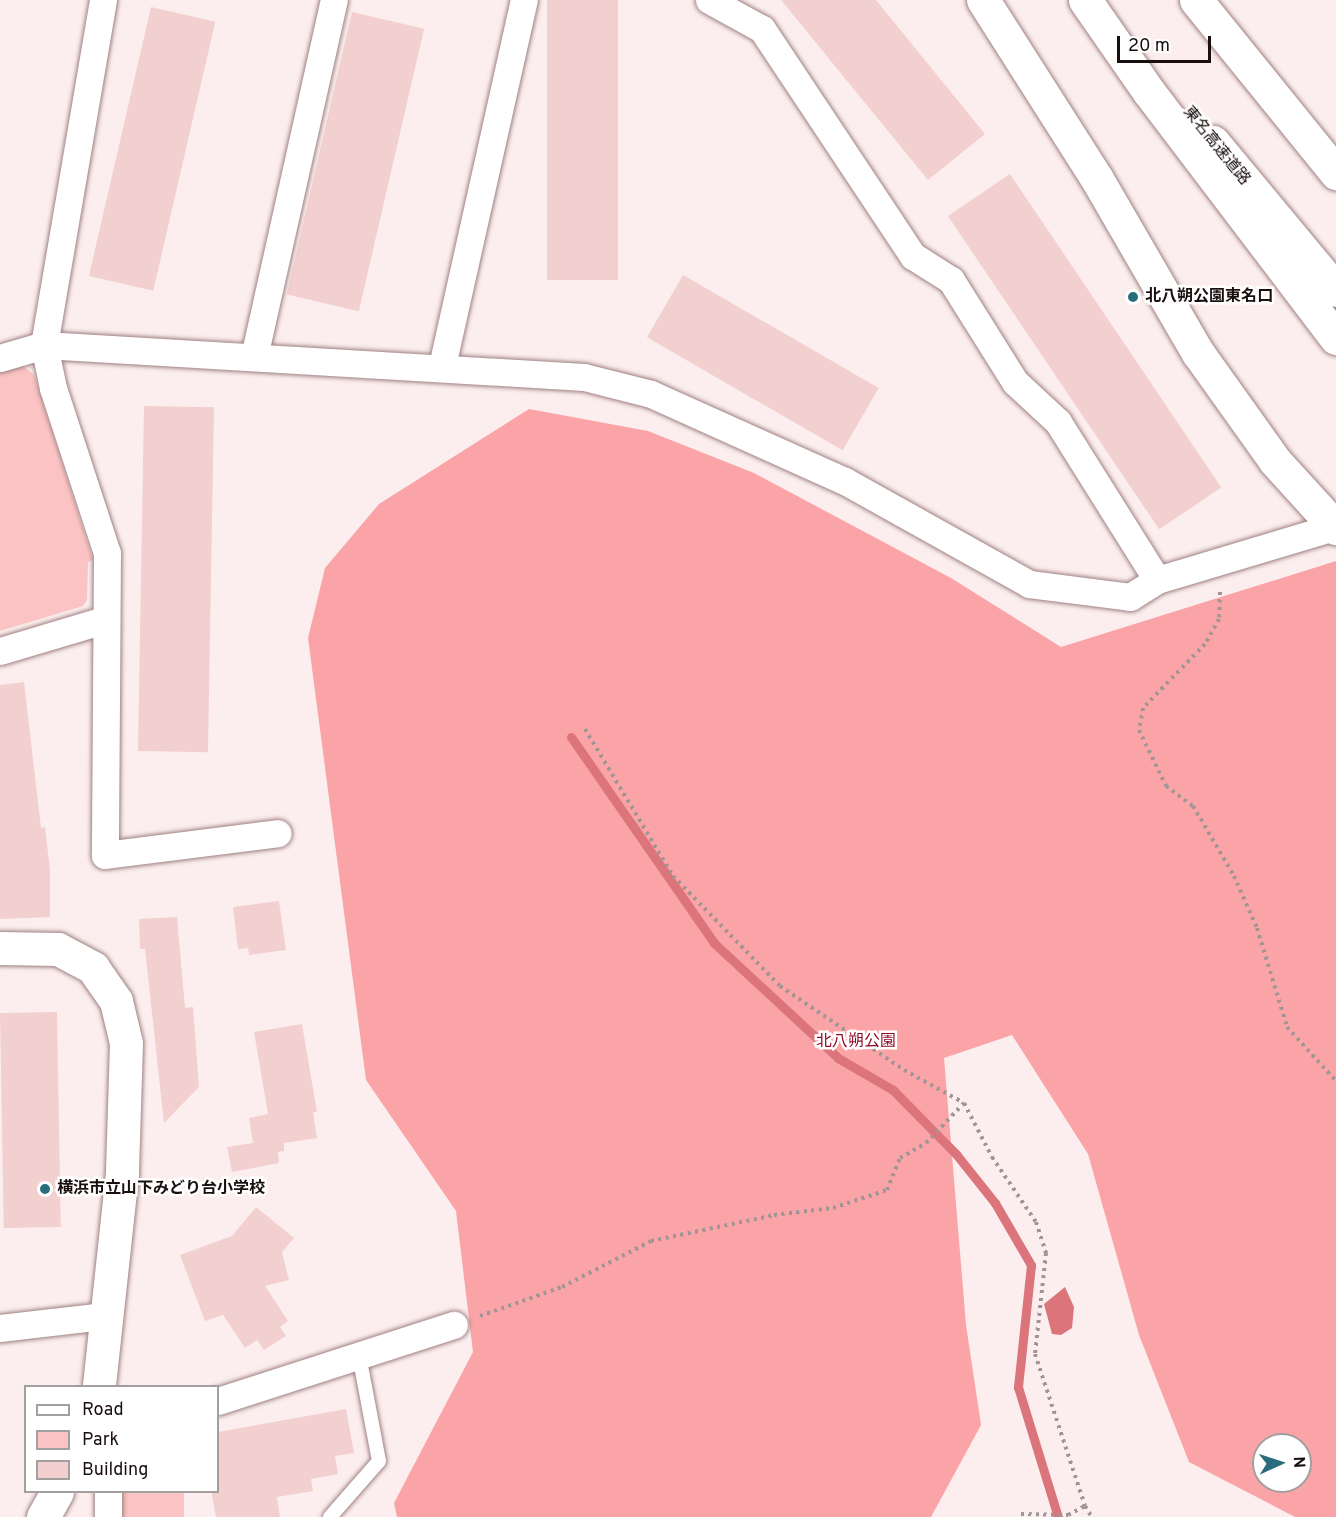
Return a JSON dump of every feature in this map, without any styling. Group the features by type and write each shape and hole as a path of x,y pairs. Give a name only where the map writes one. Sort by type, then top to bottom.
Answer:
{"main road":[{"path":"983,0 1097,179 1198,353 1275,461 1335,528"},
{"path":"1085,0 1149,92 1336,338"},
{"name":"東名高速道路","path":"1097,0 1336,290"},
{"path":"1196,0 1336,173"},
{"path":"0,948 58,949 93,968 116,1001 126,1043 122,1173 104,1316 99,1385"},
{"path":"43,1517 56,1493"}],"street":[{"path":"103,0 44,345 53,388 107,554 104,620 105,855 278,833"},
{"path":"254,357 334,0"},
{"path":"442,366 525,0"},
{"path":"709,0 762,29 913,256 951,280 1015,382 1058,423 1157,580"},
{"path":"0,358 44,345 442,366 584,377 651,394 845,481 1029,584 1130,597 1157,580 1335,528"},
{"path":"0,651 104,620"},
{"path":"0,1328 104,1316"},
{"path":"219,1401 454,1325"},
{"path":"108,1493 108,1517"}],"lane":[{"path":"330,1517 379,1461 359,1355"}],"path":[{"path":"1220,588 1219,620 1205,644 1143,708 1139,730 1166,786 1193,806 1234,876 1257,928 1287,1027 1336,1081"},
{"path":"585,729 673,876 780,987 904,1070 963,1103 992,1157 1036,1222 1046,1253 1035,1354 1085,1506 1092,1517"},
{"path":"454,1325 562,1287 651,1241 774,1215 833,1208 887,1190 900,1158 926,1143 963,1103"},
{"path":"1021,1514 1068,1515 1085,1506"}],"green space":[{"path":"21,364 34,375 93,560 88,562 87,600 83,606 0,631 0,370"},
{"name":"北八朔公園","path":"529,409 648,431 754,473 951,578 1061,647 1336,561 1336,1517 1295,1517 1189,1462 1139,1335 1088,1154 1012,1035 944,1058 966,1325 981,1425 931,1517 397,1517 394,1503 473,1352 456,1211 366,1080 308,638 325,568 379,504"},
{"path":"120,1493 184,1493 184,1517 120,1517"}],"shaded area":[{"path":"1065,1287 1074,1307 1072,1328 1061,1335 1052,1334 1044,1304"}],"building":[{"path":"547,0 618,0 618,280 547,280"},
{"path":"781,0 876,0 985,134 928,180"},
{"path":"151,7 215,22 153,291 89,276"},
{"path":"352,12 424,29 359,311 287,295"},
{"path":"1010,174 1221,487 1159,529 948,216"},
{"path":"683,275 879,388 843,450 647,337"},
{"path":"144,406 214,407 208,752 138,751"},
{"path":"24,682 41,828 45,827 50,869 50,917 0,919 0,685"},
{"path":"279,901 286,950 249,955 248,948 238,949 233,907"},
{"path":"177,917 185,1008 193,1007 199,1087 164,1123 145,949 140,949 139,919"},
{"path":"57,1012 61,1227 4,1228 0,1013"},
{"path":"302,1024 317,1112 313,1112 317,1138 284,1143 284,1151 278,1152 279,1163 232,1172 227,1147 253,1143 249,1118 268,1114 254,1032"},
{"path":"256,1207 294,1238 282,1252 289,1280 265,1286 288,1321 280,1327 286,1336 264,1350 257,1340 245,1348 223,1315 205,1321 180,1255 232,1236"},
{"path":"346,1409 354,1453 335,1456 338,1474 311,1479 313,1491 277,1497 280,1517 216,1517 211,1493 219,1493 219,1432"}],"waterway":[{"path":"571,737 714,943 838,1058 893,1090 956,1154 995,1203 1031,1265 1018,1387 1058,1517"}],"place":[{"name":"北八朔公園東名口","path":"1133,297"},
{"name":"横浜市立山下みどり台小学校","path":"45,1189"}]}
